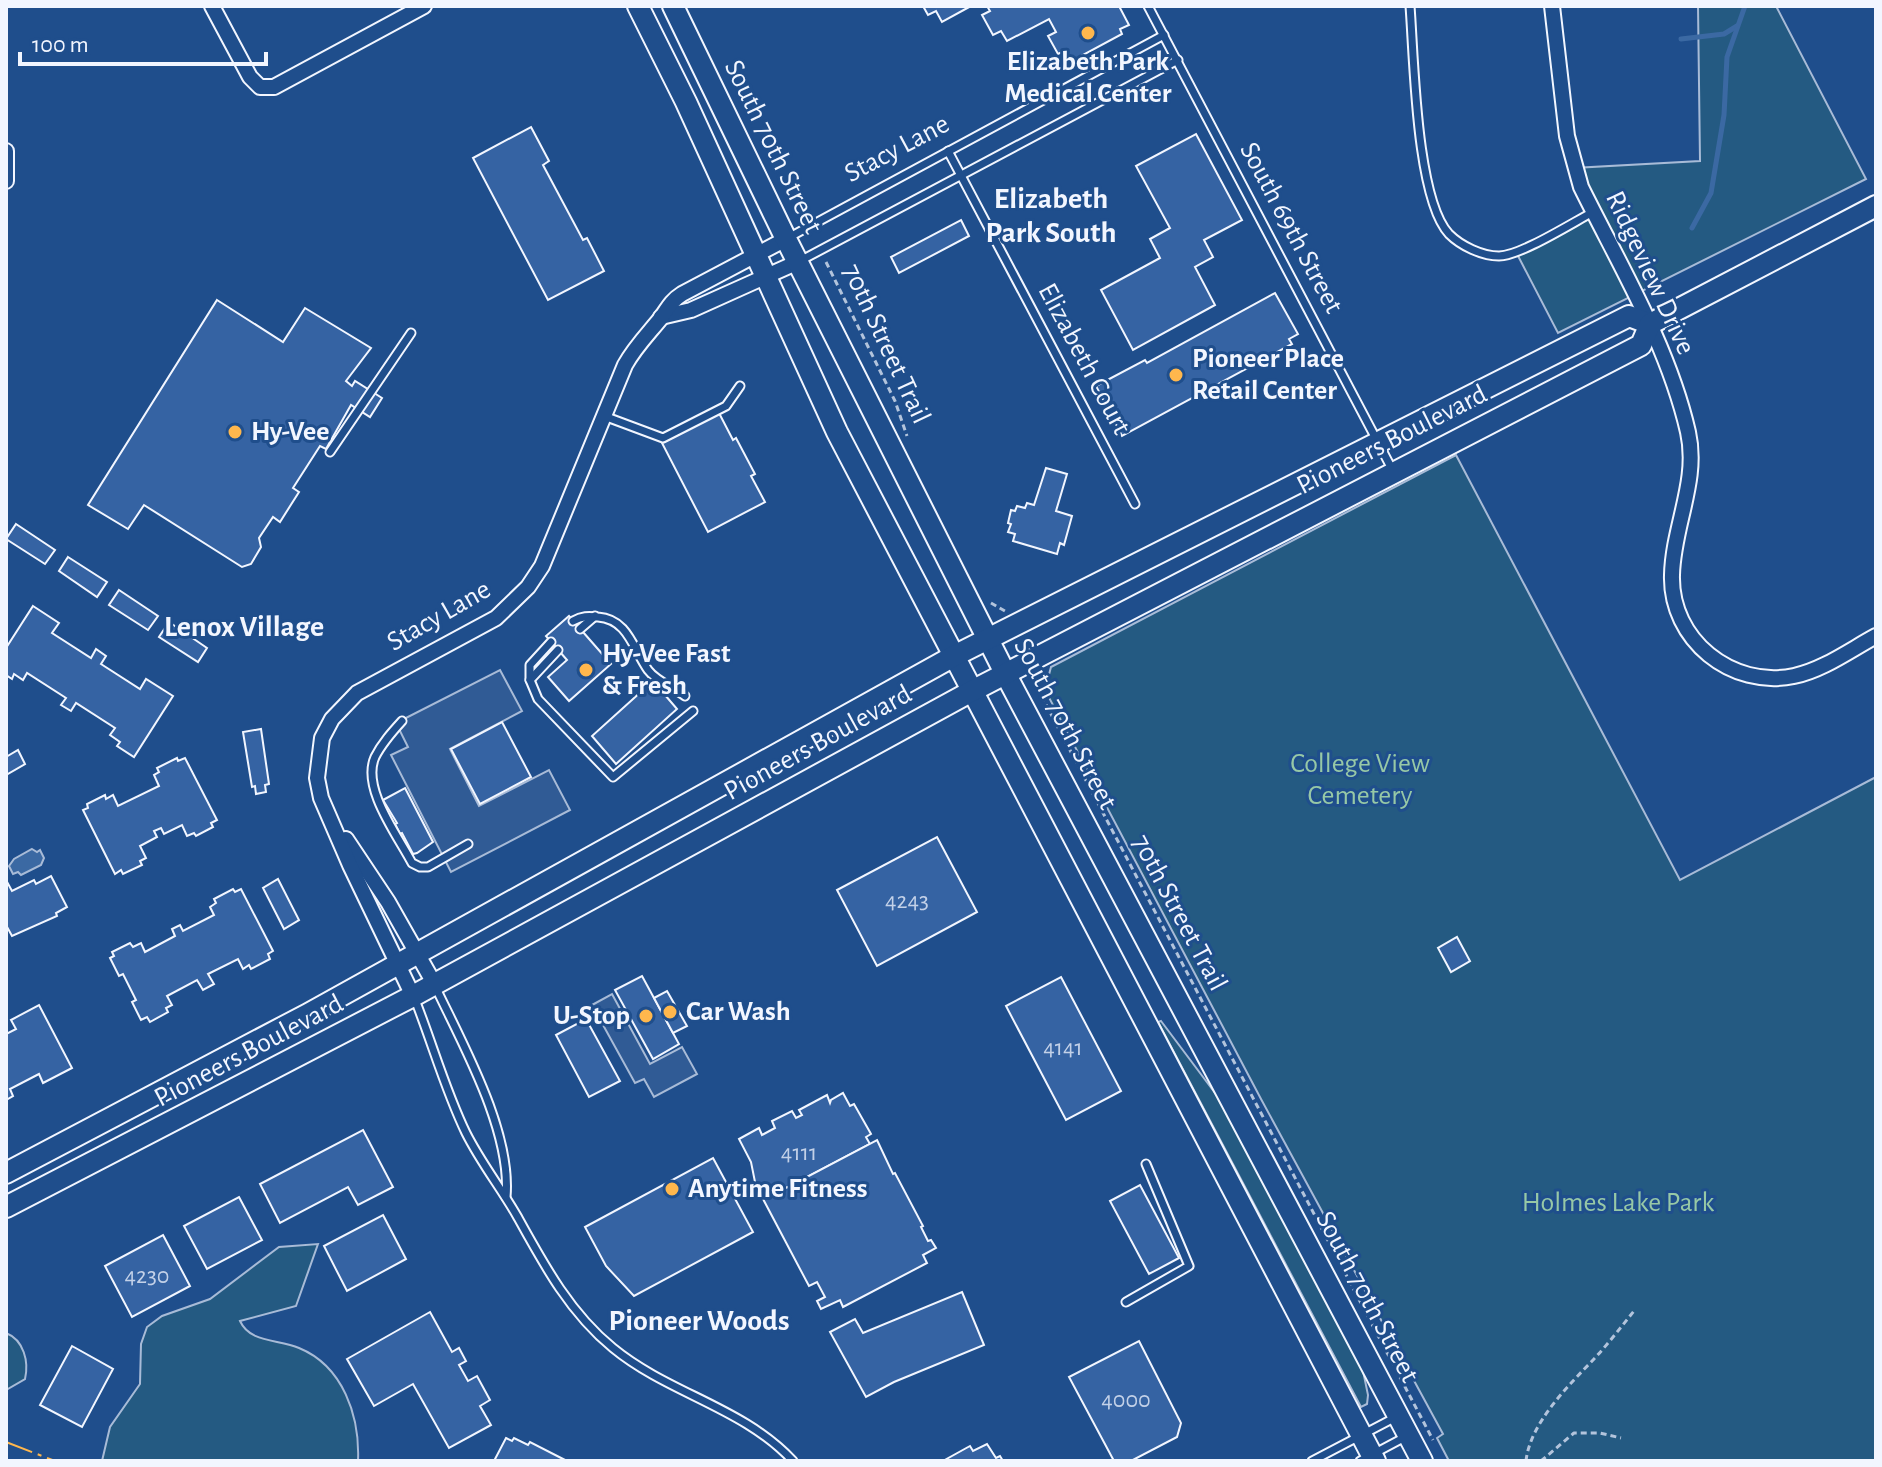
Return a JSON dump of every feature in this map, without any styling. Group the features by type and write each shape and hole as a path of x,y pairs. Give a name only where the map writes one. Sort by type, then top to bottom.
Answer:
{"main road":[{"name":"South 70th Street","path":"638,6 686,102 837,432 1361,1435 1369,1459"},
{"name":"South 70th Street","path":"673,6 786,239 1005,673 1408,1436 1430,1456"},
{"name":"Pioneers Boulevard","path":"6,1207 435,985 1005,673 1641,345 1650,324 1876,206"},
{"name":"Pioneers Boulevard","path":"6,1173 399,964 988,638 1629,316 1650,324"}],"street":[{"path":"212,6 250,77 260,87 274,87 424,6"},
{"name":"Ridgeview Drive","path":"1552,6 1569,149 1581,187 1650,324 1687,429 1691,475 1671,577 1673,598 1690,636 1716,661 1734,671 1775,679 1812,670 1876,636"},
{"path":"6,151 6,181"},
{"name":"Stacy Lane","path":"413,996 321,798 317,778 322,738 332,719 357,693 480,628 521,595 542,566 632,353 670,302 786,239"},
{"name":"Stacy Lane","path":"661,317 691,310 798,262"},
{"name":"Stacy Lane","path":"332,819 364,865 435,985"}],"lane":[{"name":"South 69th Street","path":"1148,6 1394,471"},
{"path":"1410,6 1421,155 1440,220 1449,234 1485,255 1502,256 1516,252 1593,212"},
{"name":"Stacy Lane","path":"786,239 1164,35"},
{"name":"Stacy Lane","path":"798,262 1178,60"},
{"name":"Elizabeth Court","path":"948,151 1135,504"},
{"path":"330,452 411,333"},
{"path":"604,416 663,438 726,406 740,386"},
{"path":"573,621 582,616 595,616 609,618 622,625 650,673 685,696"},
{"path":"580,629 595,616"},
{"path":"551,642 530,665 530,680 538,699 613,777 693,711"},
{"path":"530,680 558,650"},
{"path":"402,721 385,740 374,760 371,775 374,791 412,863 428,867 468,844"},
{"path":"435,985 497,1130 507,1163 506,1197"},
{"path":"413,996 465,1131 481,1162 506,1197 571,1305 602,1338 644,1370 743,1420 793,1461"},
{"path":"1126,1302 1189,1266 1146,1164"},
{"path":"1312,1461 1398,1416"},
{"path":"1369,1459 1408,1436"}],"path":[{"name":"70th Street Trail","path":"819,251 888,387 908,440"},
{"path":"989,602 1006,611 1014,625"},
{"name":"70th Street Trail","path":"1032,659 1041,676 1041,695 1430,1456"},
{"path":"1526,1461 1529,1447 1559,1395 1596,1358 1634,1311"},
{"path":"1541,1461 1574,1433 1600,1433 1621,1438"}],"green space":[{"path":"1698,6 1776,6 1866,179 1558,333 1516,252 1593,212 1574,168 1700,161"},
{"path":"1456,455 1680,880 1876,777 1876,1461 1449,1461 1437,1438 1443,1434 1261,1099 1045,690 1051,667"},
{"path":"1161,1021 1221,1101 1362,1366 1367,1404 1361,1407 1158,1022"},
{"path":"318,1244 296,1306 240,1321 258,1337 291,1345 314,1356 338,1380 352,1410 358,1461 102,1461 110,1427 140,1384 141,1344 147,1327 162,1316 210,1299 279,1247"},
{"path":"6,1333 21,1346 26,1366 25,1379 6,1390"}],"shaded area":[{"path":"500,670 522,711 450,749 479,806 549,770 570,810 451,872 391,755 408,747 396,723"},
{"path":"32,849 40,850 44,858 41,865 21,875 18,872 13,874 9,866 14,859"},
{"path":"612,994 650,1064 682,1047 697,1074 654,1097 644,1079 635,1083 592,1005"}],"building":[{"name":"Elizabeth Park Medical Center","path":"923,6 971,6 942,22 936,11 928,15"},
{"name":"Elizabeth Park Medical Center","path":"987,6 1119,6 1129,25 1120,29 1122,34 1072,61 1066,50 1058,54 1048,36 1056,32 1049,19 1007,41 1001,31 993,35 982,15 990,11"},
{"path":"531,127 549,161 543,165 583,240 587,238 604,271 548,300 473,158"},
{"path":"1196,134 1242,220 1204,240 1213,257 1195,267 1215,305 1133,350 1101,290 1160,258 1150,239 1170,228 1136,166"},
{"path":"961,220 969,236 899,273 891,257"},
{"name":"Pioneer Place Retail Center","path":"1275,293 1298,334 1289,339 1292,344 1122,436 1096,386 1145,360 1147,363"},
{"name":"Hy-Vee","path":"217,300 283,342 305,308 371,348 346,381 352,386 355,381 382,398 370,417 351,405 326,449 320,446 293,488 299,492 280,522 273,517 259,538 261,547 251,564 242,567 144,505 128,529 88,505"},
{"path":"719,413 755,474 751,476 765,502 708,532 662,443"},
{"path":"1046,468 1067,474 1056,511 1072,516 1064,545 1060,543 1057,554 1013,541 1015,534 1008,532 1011,510 1015,511 1017,506 1025,508 1027,503 1034,505"},
{"path":"16,524 55,550 45,564 6,539"},
{"path":"68,557 107,582 97,597 59,571"},
{"path":"119,590 158,616 148,630 109,605"},
{"path":"33,606 59,623 52,633 91,658 96,649 106,656 101,664 140,689 146,679 173,696 134,757 117,746 120,742 110,735 115,728 76,703 71,711 61,705 66,698 27,673 23,680 14,674 12,679 6,675 6,648"},
{"path":"569,616 611,664 569,701 548,677 567,660 546,636"},
{"path":"169,622 207,648 198,662 159,637"},
{"path":"653,681 677,709 616,764 592,736"},
{"path":"502,722 531,777 480,804 451,749"},
{"path":"261,729 269,784 265,785 266,792 256,794 255,786 252,787 243,732"},
{"path":"18,750 25,764 6,775 6,757"},
{"path":"177,758 178,761 185,758 217,820 211,823 213,827 196,836 194,833 187,836 182,825 164,834 161,828 154,831 157,837 140,846 146,858 140,861 142,865 123,874 121,870 115,874 83,810 88,808 87,804 105,795 106,799 113,795 118,806 159,786 154,775 159,772 157,768"},
{"path":"405,788 433,842 413,854 383,800"},
{"path":"937,837 977,912 877,966 837,890"},
{"path":"51,876 67,907 56,913 57,916 12,936 6,925 6,880 12,891"},
{"path":"278,879 299,920 284,929 263,888"},
{"path":"233,889 235,892 241,889 273,951 268,954 270,959 251,969 249,965 243,969 238,959 208,974 214,984 203,990 197,980 167,996 172,1005 166,1008 168,1012 150,1022 147,1017 141,1020 132,1002 136,1000 123,974 119,976 110,958 114,956 112,952 130,943 133,947 141,943 145,952 175,936 172,929 180,925 183,931 214,915 210,907 216,903 214,899"},
{"path":"1457,937 1470,961 1451,972 1438,948"},
{"name":"U-Stop","path":"642,976 679,1044 653,1059 615,990"},
{"path":"1061,977 1121,1091 1066,1120 1006,1006"},
{"name":"Car Wash","path":"667,991 687,1026 673,1033 654,998"},
{"path":"39,1005 72,1068 43,1083 39,1074 10,1089 13,1096 6,1100 6,1034 16,1029 11,1020"},
{"path":"586,1019 620,1081 589,1097 556,1035"},
{"path":"843,1093 850,1106 854,1104 871,1134 866,1137 870,1144 771,1196 769,1193 762,1197 751,1162 739,1139 759,1128 762,1135 775,1128 772,1121 792,1111 796,1118 802,1115 799,1110 827,1095 830,1103"},
{"path":"363,1130 393,1187 358,1205 348,1187 280,1223 260,1184"},
{"path":"877,1140 928,1241 931,1240 936,1248 923,1255 927,1263 843,1307 840,1300 821,1309 817,1301 825,1297 817,1282 809,1286 762,1197 769,1193 771,1196"},
{"path":"713,1158 753,1232 634,1296 606,1266 585,1227"},
{"path":"1140,1185 1179,1258 1149,1274 1110,1201"},
{"path":"239,1197 262,1240 207,1269 184,1226"},
{"path":"383,1215 406,1259 347,1291 324,1246"},
{"path":"163,1235 190,1286 132,1317 105,1266"},
{"path":"962,1292 984,1345 894,1382 866,1397 830,1332 855,1319 863,1333"},
{"path":"430,1312 452,1352 459,1348 466,1361 459,1365 468,1381 477,1376 490,1400 480,1406 491,1425 449,1448 413,1384 374,1406 347,1359"},
{"path":"1139,1341 1181,1423 1177,1437 1131,1461 1114,1461 1069,1377"},
{"path":"72,1346 113,1369 82,1427 40,1405"},
{"path":"506,1438 512,1441 514,1438 528,1445 530,1442 567,1461 494,1461"},
{"path":"987,1444 996,1458 1000,1456 1003,1461 943,1461 970,1446 973,1451"}],"waterway":[{"path":"1692,228 1711,193 1724,115 1727,57 1745,6"},
{"path":"1681,39 1724,34 1737,26"}],"power":[{"path":"6,1442 55,1461"}],"place":[{"name":"Elizabeth Park Medical Center","path":"1088,33"},
{"name":"Pioneer Place Retail Center","path":"1176,375"},
{"name":"Hy-Vee","path":"235,432"},
{"name":"Hy-Vee Fast & Fresh","path":"586,670"},
{"name":"Car Wash","path":"670,1012"},
{"name":"U-Stop","path":"646,1016"},
{"name":"Anytime Fitness","path":"672,1189"}],"district":[{"name":"Elizabeth Park South","path":"1051,216"},
{"name":"Lenox Village","path":"244,627"},
{"name":"Pioneer Woods","path":"699,1321"}],"park label":[{"name":"College View Cemetery","path":"1360,780"},
{"name":"Holmes Lake Park","path":"1618,1203"}]}
